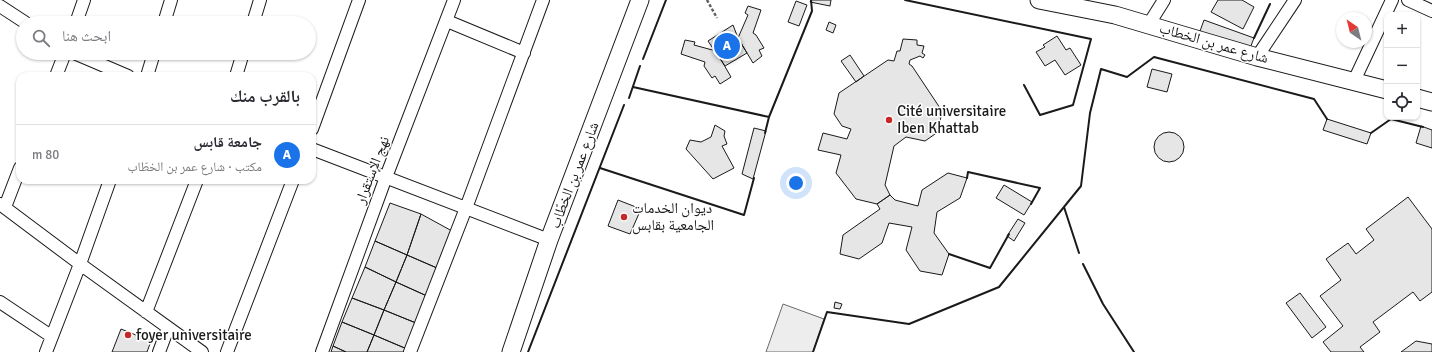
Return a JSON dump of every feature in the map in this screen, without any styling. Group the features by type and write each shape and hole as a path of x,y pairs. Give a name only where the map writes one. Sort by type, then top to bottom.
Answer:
{"street":[{"path":"78,16 84,0"},
{"path":"166,16 171,0"},
{"path":"255,16 260,0"},
{"path":"316,118 359,0"},
{"name":"نهج الإستقرار","path":"322,352 386,177 454,0"},
{"path":"410,352 466,208 543,0"},
{"name":"شارع عمر بن الخطّاب","path":"511,352 549,240 640,0"},
{"name":"شارع عمر بن الخطاب","path":"1040,0 1058,2 1105,12 1257,57 1384,89"},
{"path":"1149,24 1164,0"},
{"path":"1257,57 1295,0"},
{"path":"1354,81 1392,0"},
{"path":"1408,0 1432,11"},
{"path":"0,6 16,16"},
{"path":"447,21 524,53"},
{"path":"57,72 62,60"},
{"path":"90,60 119,72"},
{"path":"148,72 152,60"},
{"path":"237,72 241,60"},
{"path":"1420,99 1432,102"},
{"path":"316,151 549,240"},
{"path":"16,176 2,206 202,352"},
{"path":"46,352 109,184"},
{"path":"146,312 195,184"},
{"path":"227,352 291,184"},
{"path":"0,302 51,336"},
{"path":"159,352 168,328"}],"path":[{"path":"707,0 717,18"}],"shaded area":[{"path":"783,304 824,319 813,352 766,352"}],"building":[{"path":"811,0 831,0 830,6 810,2"},
{"path":"1218,0 1242,0 1254,7 1243,29 1211,12"},
{"path":"796,1 807,5 799,26 788,22"},
{"path":"748,6 761,10 753,33 756,35 764,48 759,50 762,56 753,63 738,38 748,15 745,13"},
{"path":"1204,20 1254,38 1249,51 1199,34"},
{"path":"829,22 836,25 833,33 826,30"},
{"path":"733,25 738,38 747,53 725,66 708,41"},
{"path":"1057,36 1066,50 1070,48 1081,65 1065,75 1055,60 1045,66 1036,52 1045,47 1043,45"},
{"name":"Cité universitaire Iben Khattab","path":"903,39 917,40 917,45 924,46 922,53 925,55 923,58 920,56 910,60 909,64 912,66 942,111 938,132 925,141 906,137 894,146 885,185 890,195 877,204 856,199 836,173 841,155 818,150 823,133 847,139 851,129 842,126 834,114 839,93 888,60 894,61 897,51 900,51"},
{"path":"685,40 695,42 694,45 716,51 731,77 720,84 715,76 712,78 704,66 705,62 681,54"},
{"path":"850,55 864,76 856,82 841,61"},
{"path":"1152,69 1172,74 1167,92 1147,87"},
{"path":"1327,119 1371,133 1367,144 1323,130"},
{"path":"715,125 725,131 724,136 727,144 722,146 734,168 713,179 686,149 690,140 701,142 711,137"},
{"path":"1421,126 1432,130 1432,148 1416,143"},
{"path":"754,128 766,131 753,179 742,174"},
{"path":"1169,132 1180,136 1184,147 1180,158 1169,162 1158,158 1154,147 1158,136"},
{"name":"Cité universitaire Iben Khattab","path":"948,173 967,178 960,198 937,212 934,233 949,254 942,275 920,271 906,250 912,227 889,223 882,243 859,259 840,254 843,235 880,209 877,204 890,195 895,200 918,206 922,190"},
{"path":"1004,185 1032,202 1024,215 996,198"},
{"path":"1408,197 1432,229 1432,292 1420,301 1413,292 1373,322 1380,332 1360,347 1364,352 1331,352 1323,342 1343,326 1320,296 1341,280 1326,259 1348,243 1356,254 1374,240 1366,229"},
{"name":"ديوان الخدمات الجامعية بقابس","path":"618,200 641,209 630,234 608,226"},
{"path":"390,203 421,214 407,255 375,241"},
{"path":"421,214 452,231 437,268 407,255"},
{"path":"1018,219 1025,223 1014,241 1007,236"},
{"path":"375,241 407,255 396,282 365,267"},
{"path":"407,255 437,268 427,296 396,282"},
{"path":"365,267 396,282 384,310 352,298"},
{"path":"396,282 427,296 416,323 384,310"},
{"path":"1300,293 1326,327 1312,338 1286,303"},
{"path":"352,298 384,310 374,335 342,322"},
{"path":"835,302 842,304 840,309 834,308"},
{"path":"384,310 416,323 407,349 374,335"},
{"path":"342,322 374,335 367,352 346,352 333,346"},
{"name":"foyer universitaire","path":"121,329 151,341 147,352 112,352"},
{"path":"374,335 407,349 406,352 367,352"},
{"path":"1416,341 1432,344 1432,352 1401,352"},
{"path":"333,346 346,352 331,352"}],"wall":[{"path":"643,59 666,0"},
{"path":"769,117 812,11 811,0"},
{"path":"905,0 1091,39 1073,105 1040,115 1024,85"},
{"path":"1254,38 1270,4"},
{"path":"813,352 827,312 909,324 999,287 1081,186 1090,113 1101,69 1127,77 1154,57 1314,99 1327,119"},
{"path":"629,98 640,66"},
{"path":"633,87 769,117 765,133"},
{"path":"528,352 624,105"},
{"path":"1371,133 1391,119 1423,127"},
{"path":"600,168 744,215 754,178"},
{"path":"967,178 968,172 1040,188 1031,204"},
{"path":"1064,207 1079,253"},
{"path":"949,254 990,268 1009,234"},
{"path":"1083,264 1103,304 1134,352"}],"place":[{"name":"جامعة قابس","path":"727,46"},
{"name":"Cité universitaire Iben Khattab","path":"889,120"},
{"name":"ديوان الخدمات الجامعية بقابس","path":"624,217"},
{"name":"foyer universitaire","path":"128,335"}]}
